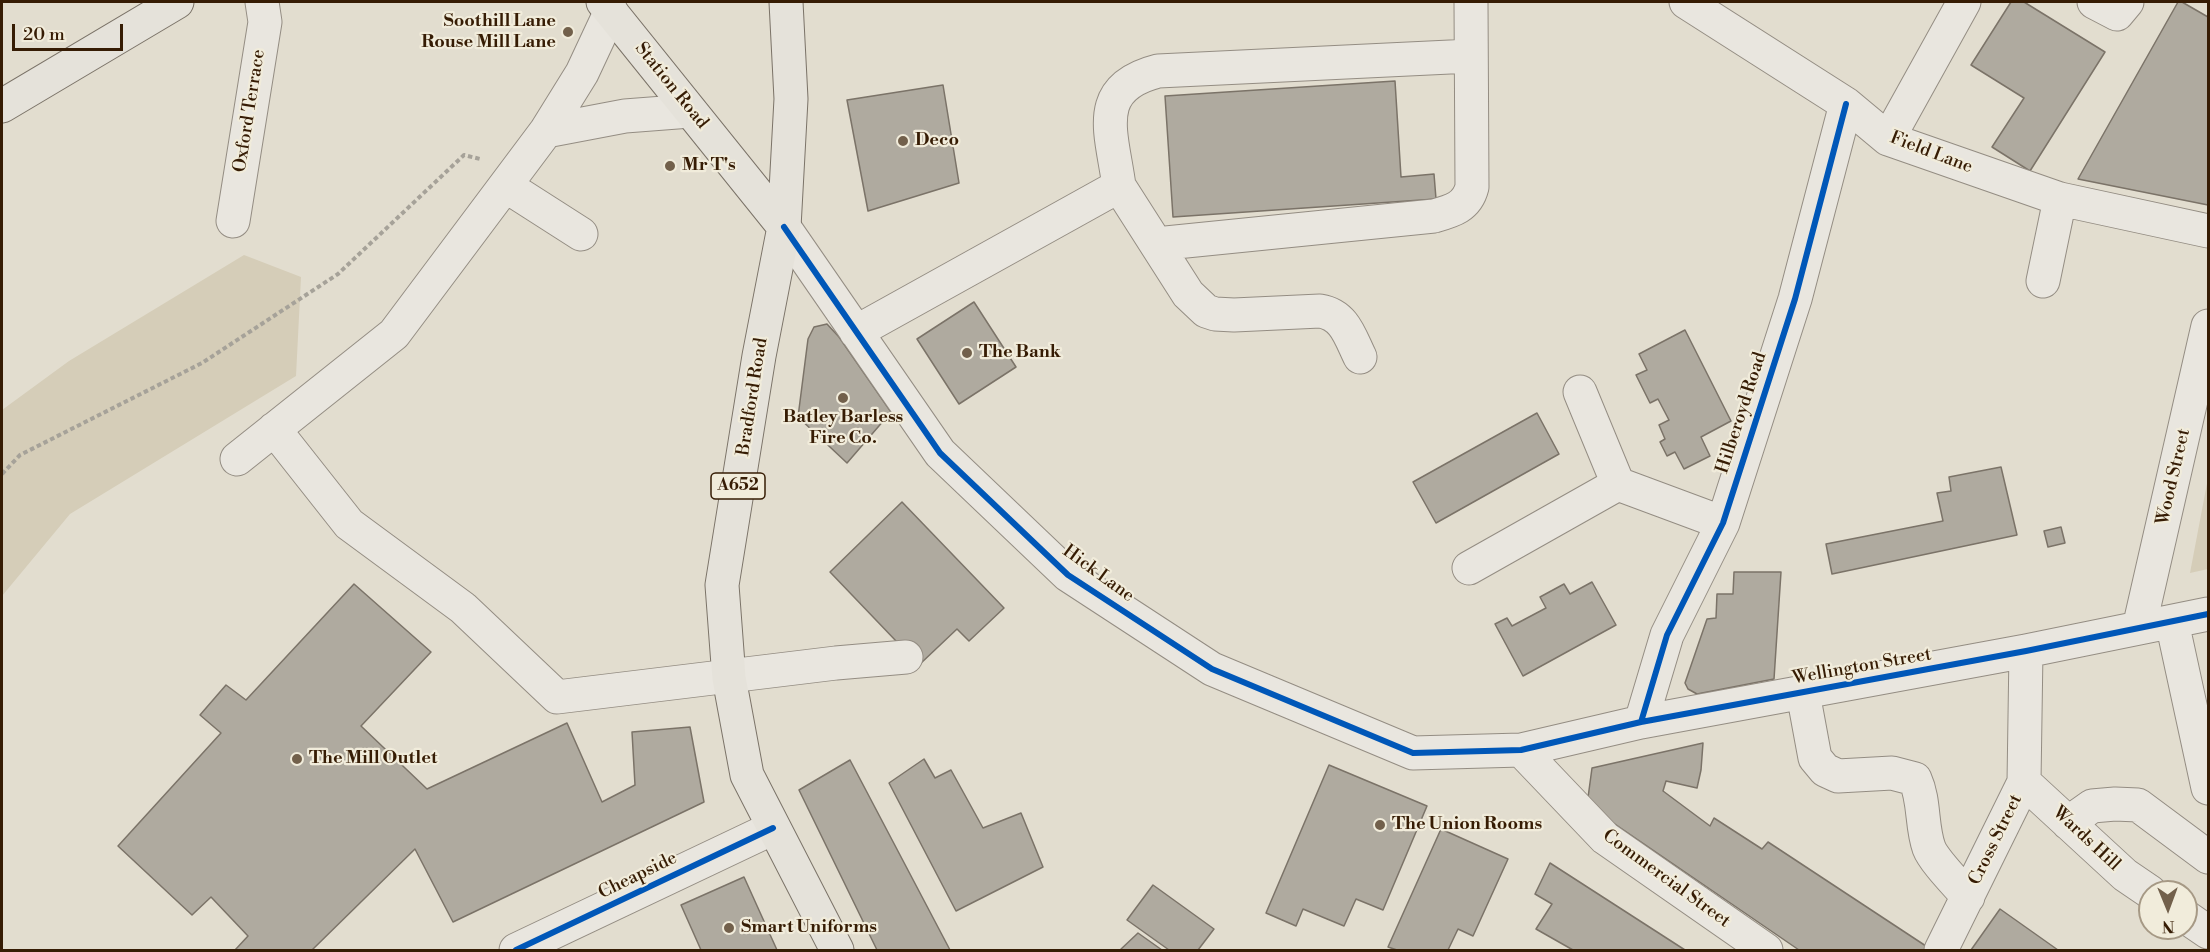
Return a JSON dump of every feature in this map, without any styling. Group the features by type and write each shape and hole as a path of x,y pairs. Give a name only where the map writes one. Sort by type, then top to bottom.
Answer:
{"main road":[{"path":"2,106 177,2"},
{"name":"Bradford Road","path":"786,2 790,99 784,226 759,356 722,585 729,678 747,775 837,951"},
{"name":"Station Road","path":"607,6 784,226"}],"street":[{"name":"Oxford Terrace","path":"232,221 265,22 262,2"},
{"path":"1156,244 1434,216 1463,205 1470,196 1472,187 1471,2"},
{"name":"Field Lane","path":"1686,2 1846,104 1888,139 2060,199 2208,231"},
{"path":"1888,139 1964,2"},
{"path":"2094,2 2117,14 2127,2"},
{"path":"237,459 394,334 546,131 582,73 607,6"},
{"path":"1360,357 1346,327 1340,318 1332,313 1320,311 1215,314 1206,311 1188,294 1119,186 1111,112 1114,99 1123,87 1137,76 1158,71 1471,56"},
{"name":"Hilberoyd Road","path":"1641,722 1667,635 1723,523 1795,299 1846,104"},
{"path":"546,131 625,116 690,111"},
{"path":"512,177 581,234"},
{"path":"856,332 1119,186"},
{"path":"2043,281 2060,199"},
{"name":"Hick Lane","path":"784,226 940,453 1068,575 1212,669 1413,753 1521,750"},
{"name":"Wood Street","path":"2139,628 2208,326"},
{"path":"1580,392 1618,484 1723,523"},
{"path":"274,429 349,524 464,608 557,697 729,678 836,663 906,657"},
{"path":"1469,568 1618,484"},
{"name":"Wellington Street","path":"1521,750 1641,722 2026,651 2208,614"},
{"path":"2172,622 2208,788"},
{"name":"Cross Street","path":"1941,951 2024,782 2026,651"},
{"path":"1803,693 1815,758 1825,770 1838,776 1892,773 1915,779 1921,792 1923,820 1930,851 1968,897"},
{"name":"Commercial Street","path":"1521,750 1605,838 1766,951"},
{"name":"Wards Hill","path":"2024,782 2125,875 2138,884"},
{"path":"2068,823 2092,806 2139,805 2208,857"},
{"name":"Cheapside","path":"516,951 773,828"}],"path":[{"path":"2,474 20,455 202,363 338,274 464,155 512,177"}],"shaded area":[{"path":"244,255 301,277 296,376 70,514 2,596 2,410 69,361"},
{"path":"2208,478 2208,569 2190,573"}],"building":[{"path":"2011,2 2024,2 2105,52 2030,171 1992,147 2024,98 1971,65"},
{"path":"2178,2 2208,17 2208,205 2078,179"},
{"path":"1395,81 1401,177 1434,174 1436,199 1173,217 1165,96"},
{"name":"Deco","path":"943,85 959,183 868,211 847,100"},
{"name":"The Bank","path":"974,302 1016,367 959,404 917,339"},
{"path":"827,324 839,337 891,412 847,463 798,417 808,339 814,327"},
{"path":"1685,330 1731,421 1701,437 1710,456 1684,469 1675,452 1667,456 1660,442 1665,439 1659,425 1669,420 1658,399 1650,403 1636,375 1647,370 1639,354"},
{"path":"1537,413 1559,454 1436,523 1413,482"},
{"path":"2001,467 2017,535 1832,574 1826,544 1943,521 1937,493 1951,491 1949,477"},
{"path":"902,502 1004,608 969,641 957,629 919,665 830,572"},
{"path":"2061,527 2065,543 2048,547 2044,531"},
{"path":"1734,572 1781,572 1774,679 1697,694 1688,689 1685,683 1707,619 1716,618 1717,594 1733,594"},
{"path":"1592,582 1616,625 1523,676 1495,624 1507,618 1512,626 1546,608 1540,597 1564,584 1570,594"},
{"name":"The Mill Outlet","path":"354,584 431,652 361,726 427,789 567,723 602,802 635,785 632,732 690,727 704,802 453,922 415,849 312,950 235,950 248,936 211,897 192,915 118,846 221,733 200,715 226,685 246,700"},
{"path":"1703,743 1697,788 1666,781 1663,791 1710,826 1714,818 1762,849 1768,842 1932,950 1799,950 1587,805 1592,768"},
{"path":"924,759 935,778 951,770 983,828 1021,813 1043,867 956,911 889,783"},
{"path":"850,760 950,950 877,950 799,790"},
{"path":"1329,765 1427,806 1383,910 1356,899 1344,926 1303,909 1296,926 1266,913"},
{"path":"1441,829 1508,859 1473,936 1458,929 1448,950 1397,950 1388,947"},
{"path":"1550,863 1685,950 1573,950 1536,929 1552,904 1535,894"},
{"name":"Smart Uniforms","path":"744,877 777,950 701,950 681,905"},
{"path":"1153,885 1214,929 1198,950 1169,950 1127,920"},
{"path":"2000,909 2058,950 1971,950"},
{"path":"1138,933 1162,950 1120,950"}],"cycle path":[{"path":"1641,722 1667,635 1723,523 1795,299 1846,104"},
{"path":"784,227 940,453 1068,575 1212,669 1413,753 1521,750 1641,722 2026,651 2208,614"},
{"path":"516,950 773,828"}],"place":[{"name":"Soothill Lane Rouse Mill Lane","path":"568,32"},
{"name":"Deco","path":"903,141"},
{"name":"Mr T's","path":"670,166"},
{"name":"The Bank","path":"967,353"},
{"name":"Batley Barless Fire Co.","path":"843,398"},
{"name":"The Mill Outlet","path":"297,759"},
{"name":"The Union Rooms","path":"1380,825"},
{"name":"Smart Uniforms","path":"729,928"}]}
